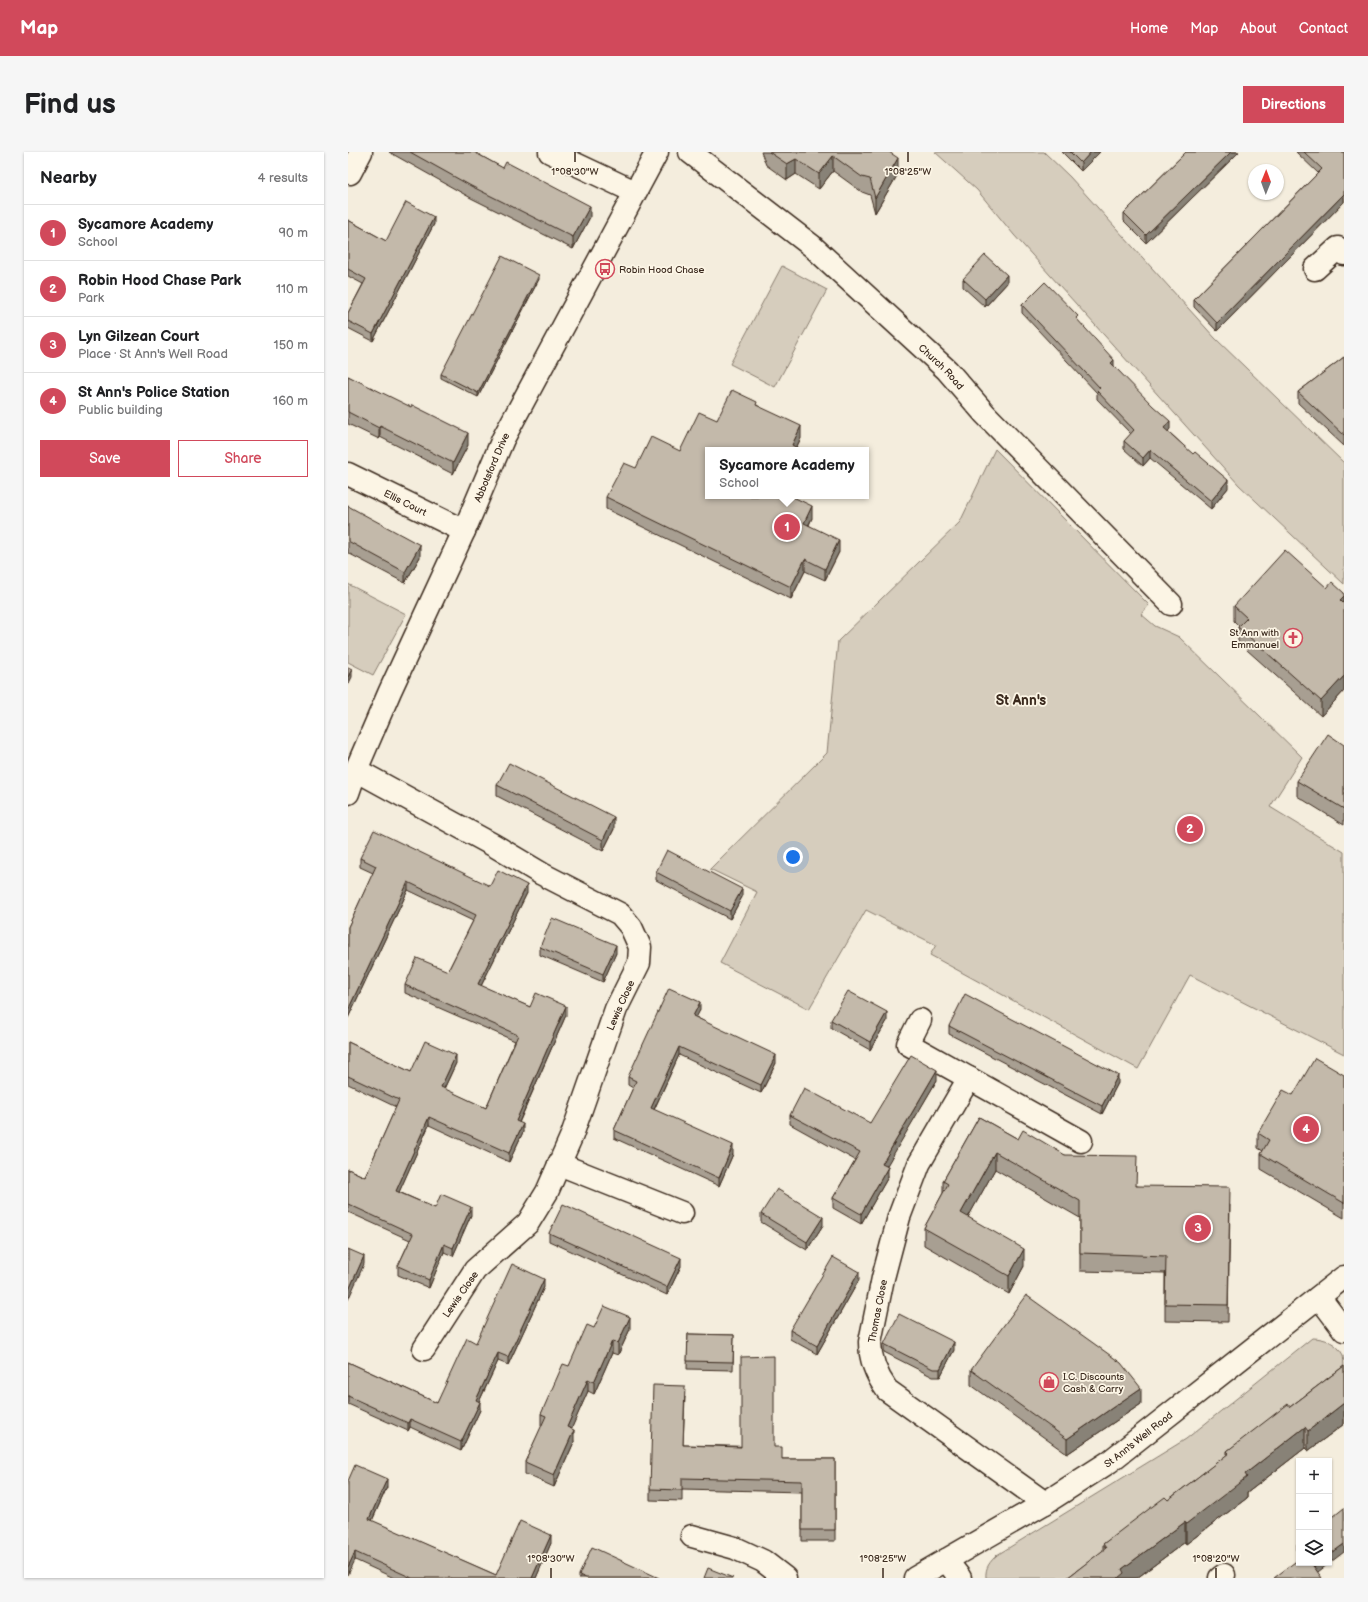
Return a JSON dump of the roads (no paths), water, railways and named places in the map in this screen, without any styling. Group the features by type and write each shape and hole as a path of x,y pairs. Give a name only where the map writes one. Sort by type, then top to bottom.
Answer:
{"street":[{"path":"350,173 361,152"},
{"path":"550,152 635,192"},
{"name":"Abbotsford Drive","path":"351,783 503,439 657,152"},
{"name":"Church Road","path":"690,152 812,246 946,370 985,414 1171,604"},
{"path":"1315,269 1338,248 1344,254"},
{"name":"Ellis Court","path":"348,474 464,530"},
{"name":"Lewis Close","path":"351,783 495,846 542,874 620,914 631,927 640,947 640,963 616,1010 572,1135 547,1192 528,1223 475,1270 424,1349"},
{"path":"920,1020 908,1044 1081,1141"},
{"name":"Thomas Close","path":"969,1078 919,1164 899,1217 883,1278 870,1342 870,1351 879,1378 887,1390 1045,1503"},
{"path":"559,1164 682,1213"},
{"name":"St Ann's Well Road","path":"915,1578 1045,1503 1109,1462 1344,1277"},
{"path":"1319,1297 1344,1330"},
{"path":"692,1536 735,1548 763,1561 785,1578"},
{"path":"946,1560 960,1578"}],"place":[{"name":"Robin Hood Chase","path":"605,269"},
{"name":"Sycamore Academy","path":"787,527"},
{"name":"St Ann with Emmanuel","path":"1293,638"},
{"name":"Robin Hood Chase Park","path":"1190,829"},
{"name":"St Ann's Police Station","path":"1306,1129"},
{"name":"Lyn Gilzean Court","path":"1198,1228"},
{"name":"I.C. Discounts Cash & Carry","path":"1049,1382"}],"district":[{"name":"St Ann's","path":"1021,700"}]}
